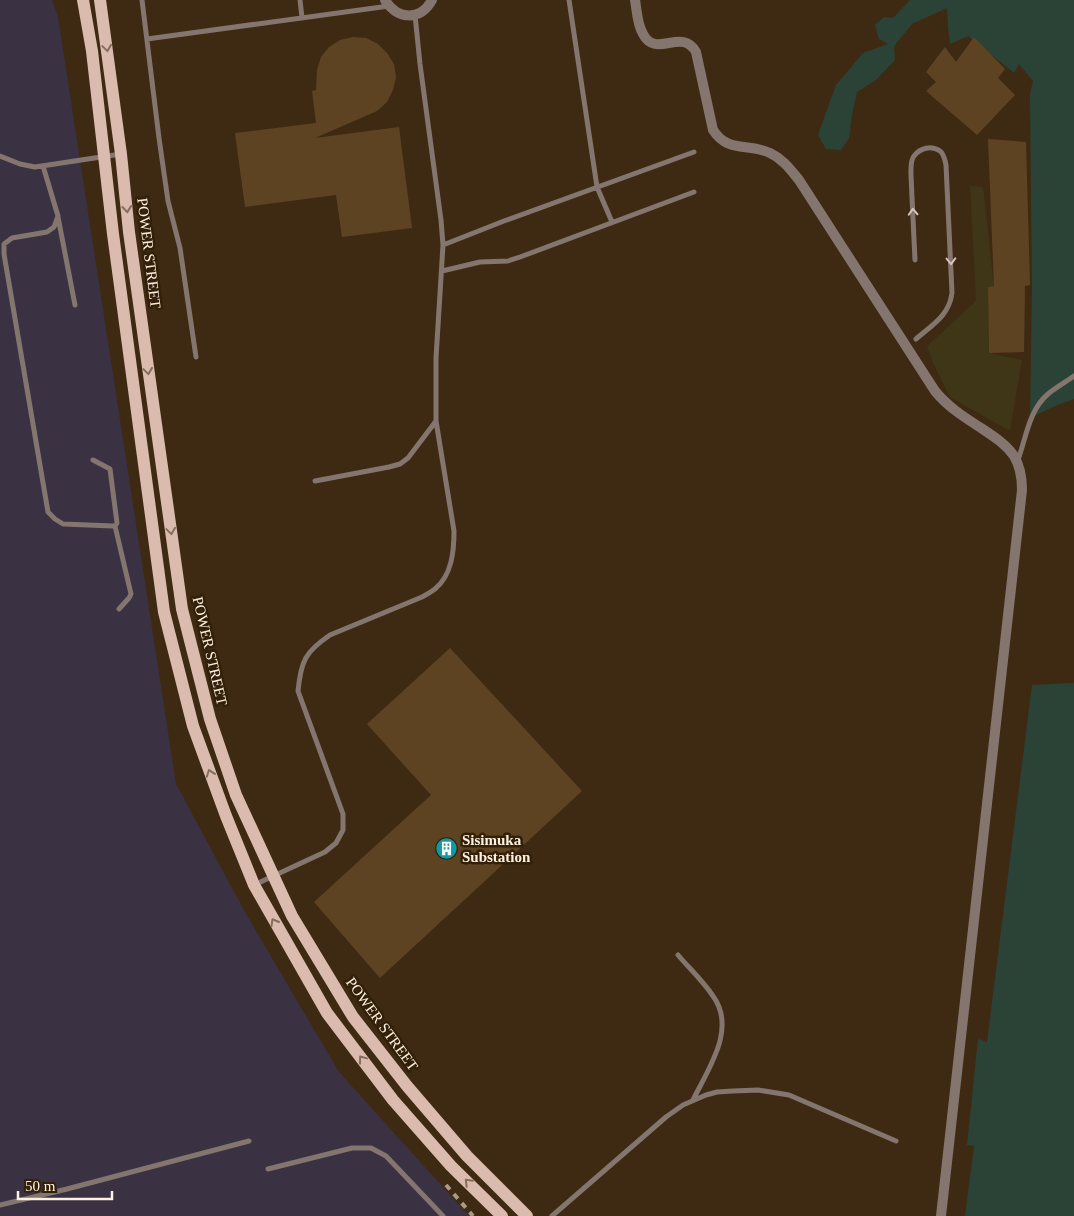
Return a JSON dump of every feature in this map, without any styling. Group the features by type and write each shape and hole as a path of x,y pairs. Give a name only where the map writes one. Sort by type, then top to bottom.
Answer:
{"main road":[{"path":"76,0 92,51"},
{"path":"83,0 92,51 134,396 164,612 193,726 254,885 327,1013 393,1100 451,1166 502,1216"},
{"name":"POWER STREET","path":"100,0 121,154 129,232 182,609 210,719 236,795 292,916 353,1017 407,1086 467,1156 527,1216"},
{"path":"134,396 151,394"},
{"path":"193,726 210,719"},
{"path":"451,1166 467,1156"}],"street":[{"path":"387,3 394,11 408,16 423,11 430,5 432,0"},
{"path":"635,0 640,28 648,42 654,44 687,42 696,52 713,130 718,138 736,146 756,148 768,152 787,164 935,391 953,409 1001,442 1014,456 1022,478 941,1216"}],"lane":[{"path":"142,0 168,201 180,248 196,357"},
{"path":"300,0 302,18"},
{"path":"569,0 597,187 612,222"},
{"path":"147,39 302,18 387,3"},
{"path":"254,885 325,852 336,843 344,830 343,814 298,691 303,665 308,654 317,644 330,635 435,590 449,571 454,531 436,421 436,358 443,245 415,15"},
{"path":"915,260 911,165 913,157 919,151 926,148 934,148 941,151 946,166 952,293 951,303 942,317 916,339"},
{"path":"443,245 694,152"},
{"path":"0,156 20,164 35,167 121,154"},
{"path":"44,166 58,216 74,305"},
{"path":"442,271 480,262 508,260 694,192"},
{"path":"58,216 54,227 47,232 12,238 4,244 4,254 48,512 63,524 115,526"},
{"path":"1017,463 1029,423 1041,402 1047,395 1074,376"},
{"path":"315,481 400,464 408,458 436,421"},
{"path":"93,460 110,468 117,523 115,526 130,594 129,598 119,609"},
{"path":"678,955 714,997 722,1014 722,1033 718,1050 693,1100"},
{"path":"552,1216 666,1117 693,1100 717,1092 758,1090 789,1095 896,1141"},
{"path":"0,1205 67,1190 249,1141"},
{"path":"268,1169 352,1148 371,1148 386,1156 443,1216"}],"shaded area":[{"path":"0,0 52,0 58,17 176,784 246,914 339,1072 469,1216 0,1216"}],"green space":[{"path":"910,0 1074,0 1074,399 1030,418 1032,290 1030,94 1033,81 1019,64 1014,73 968,36 950,44 947,8 912,24 894,46 895,60 876,80 857,92 849,138 841,150 826,149 818,135 836,85 863,53 888,44 879,39 875,25 884,17 893,18"},
{"path":"1074,683 1074,1216 965,1216 974,1146 967,1145 978,1039 987,1042 1032,685"}],"sand":[{"path":"970,186 983,187 994,286 988,287 989,353 1022,360 1010,431 950,397 933,363 927,346 976,301"}],"building":[{"path":"353,37 366,38 378,44 387,53 394,64 396,77 393,90 387,102 377,111 315,138 399,127 412,228 342,237 336,195 245,207 235,133 316,123 312,91 316,90 317,70 321,57 329,47 340,40"},
{"path":"974,37 1005,69 998,78 1015,95 977,135 926,91 936,82 926,72 945,47 956,62"},
{"path":"988,139 1026,142 1030,285 1025,286 1024,352 989,353 988,287 994,286"},
{"name":"Sisimuka Substation","path":"450,648 582,791 380,978 314,902 431,795 367,724"}],"railway":[{"path":"446,1185 473,1216"}],"place":[{"name":"Sisimuka Substation","path":"446,849"}]}
